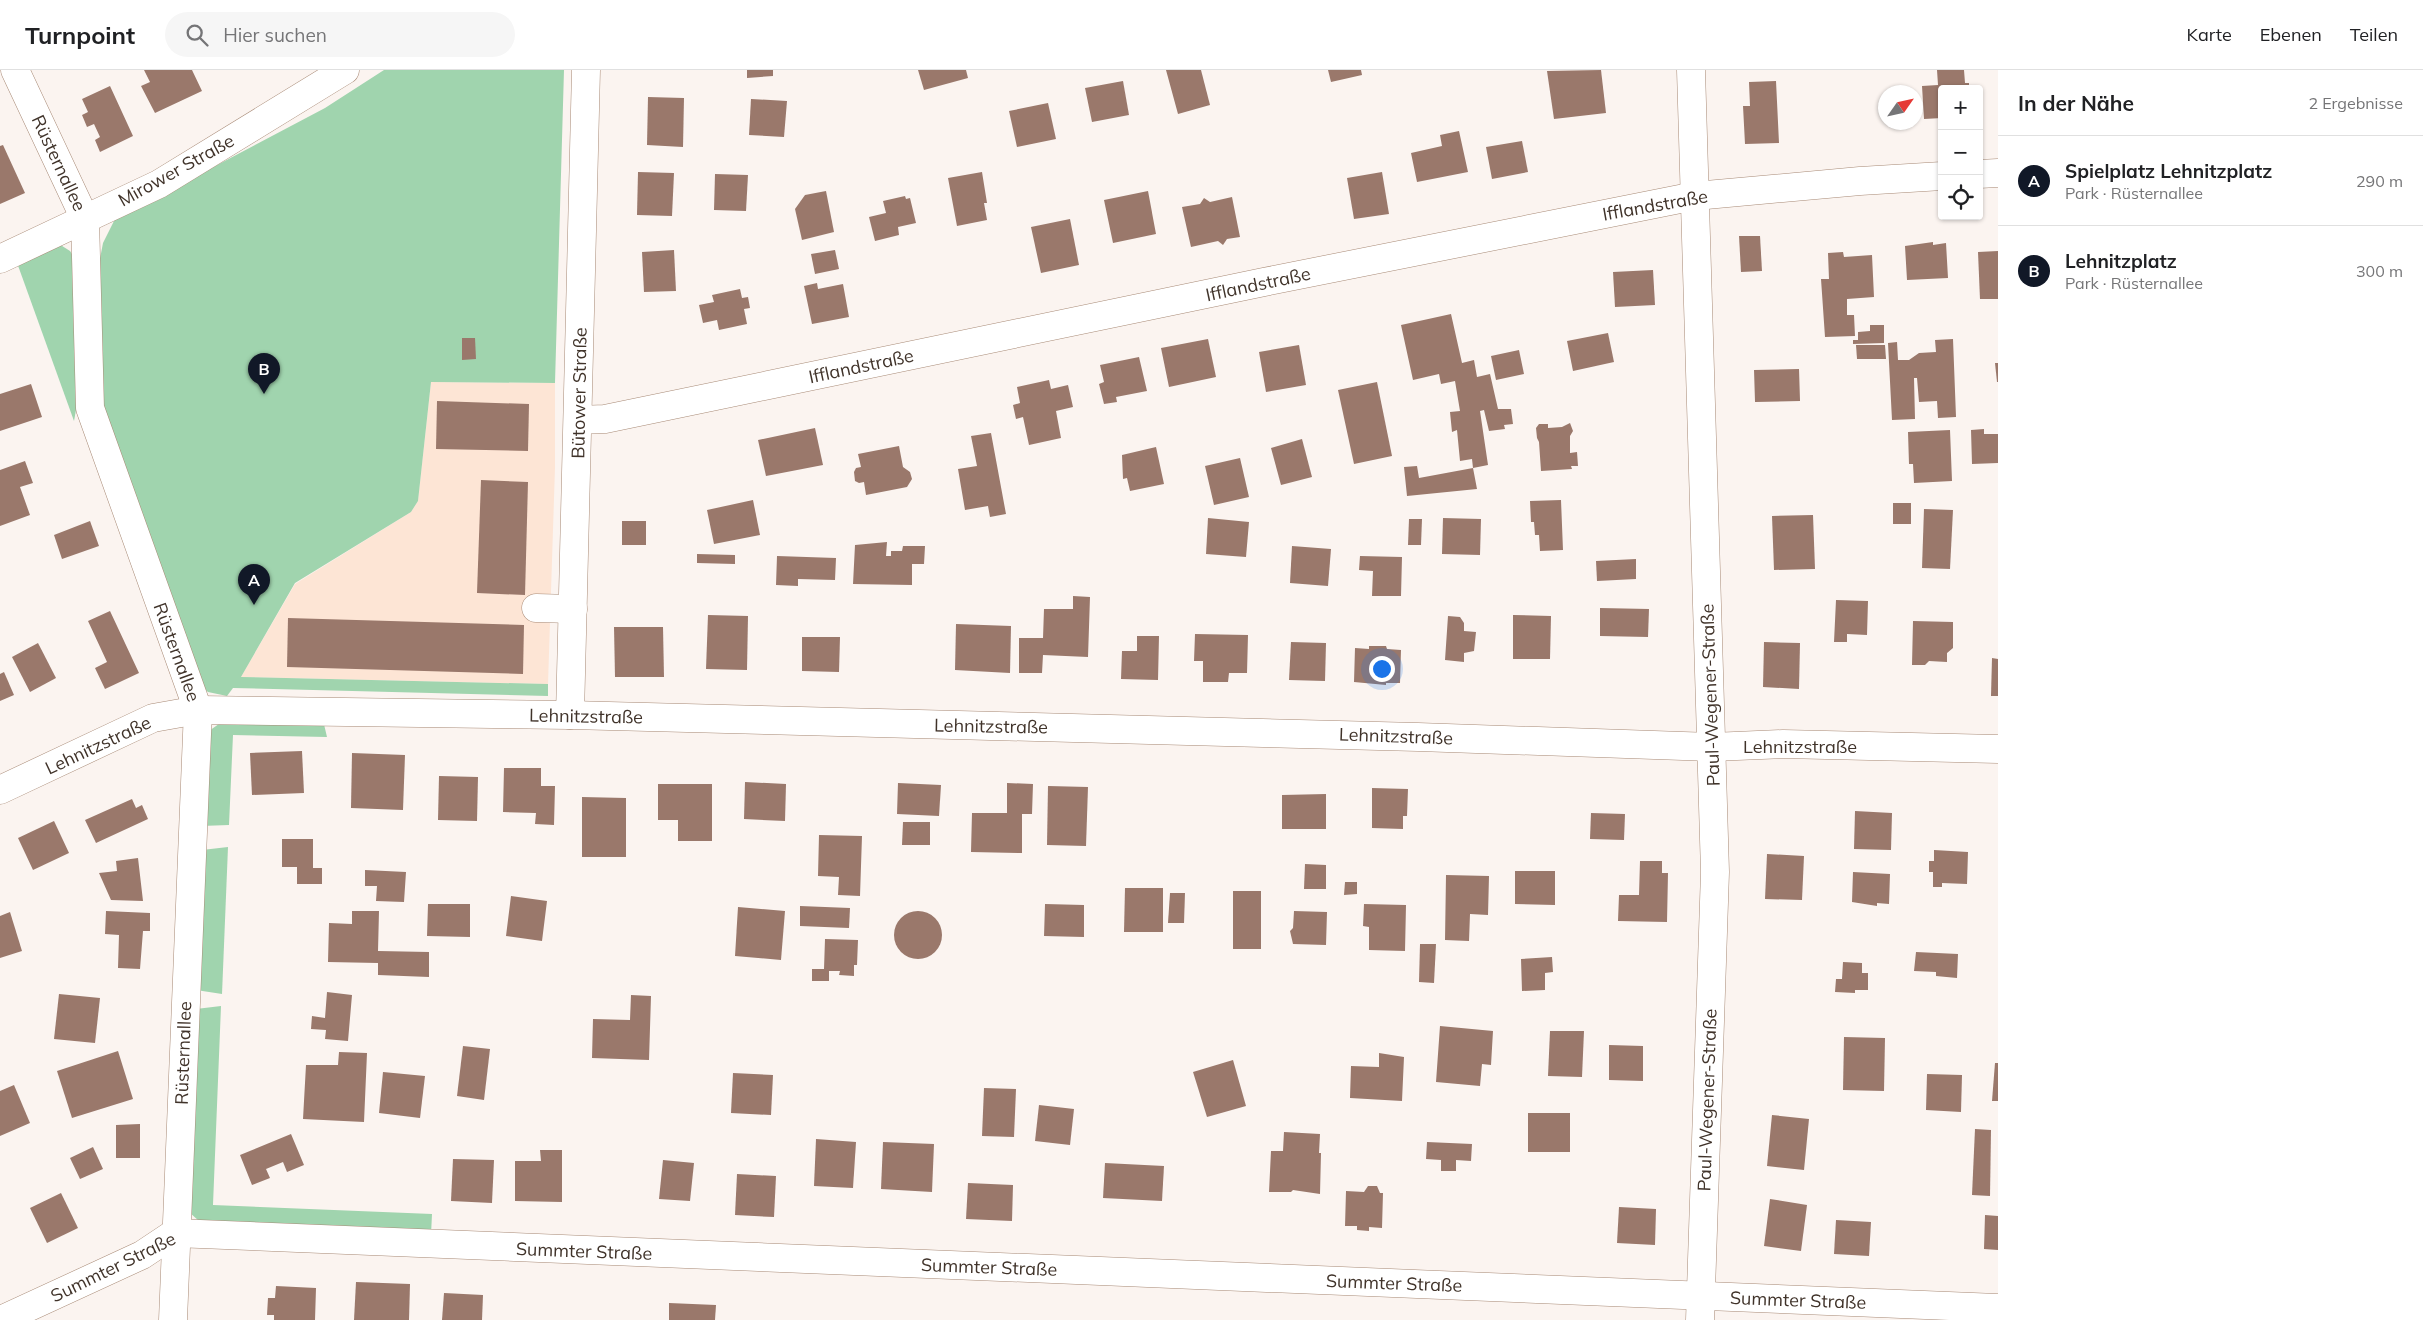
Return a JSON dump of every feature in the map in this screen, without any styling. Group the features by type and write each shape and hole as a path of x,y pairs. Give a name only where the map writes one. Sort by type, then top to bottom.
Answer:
{"street":[{"name":"Rüsternallee","path":"15,70 85,219 90,408 198,710 175,1233 173,1320"},
{"name":"Mirower Straße","path":"0,259 159,184 345,70"},
{"name":"Bütower Straße","path":"570,715 586,70"},
{"name":"Paul-Wegener-Straße","path":"1691,70 1715,872 1700,1308"},
{"path":"1983,174 1998,173"},
{"name":"Ifflandstraße","path":"578,420 605,419 1273,280 1695,196 1860,181 1938,176"},
{"path":"536,608 573,609"},
{"name":"Lehnitzstraße","path":"0,790 153,718 198,710 570,715 1418,737 1712,747 1783,744 1998,749"},
{"name":"Summter Straße","path":"1,1320 142,1255 175,1233 1700,1308 1998,1308"}],"shaded area":[{"path":"431,382 555,383 555,468 548,684 241,677 295,584 411,512 418,501"}],"green space":[{"path":"384,70 564,70 555,383 431,382 418,501 411,512 295,583 241,677 548,684 548,696 233,688 227,696 208,692 198,683 100,405 98,269 103,243 115,219 325,108"},
{"path":"59,244 70,251 74,257 78,399 74,421 16,260"},
{"path":"323,720 327,737 233,735 229,825 201,826 209,731 223,721"},
{"path":"228,847 222,994 196,990 202,850"},
{"path":"221,1006 213,1205 432,1214 431,1235 199,1221 189,1212 196,1009"}],"building":[{"path":"144,70 192,70 202,91 155,113 141,86 150,82"},
{"path":"747,70 773,70 773,76 747,78"},
{"path":"918,70 966,70 968,78 924,90"},
{"path":"1166,70 1201,70 1210,105 1178,114"},
{"path":"1328,70 1361,70 1362,75 1331,82"},
{"path":"1601,70 1606,113 1554,119 1547,71"},
{"path":"1937,70 1964,70 1965,83 1969,83 1969,85 1938,85"},
{"path":"1123,81 1129,115 1092,122 1085,88"},
{"path":"1776,81 1779,143 1745,144 1743,106 1750,106 1749,82"},
{"path":"1938,85 1938,118 1924,119 1923,86"},
{"path":"110,86 133,136 100,152 95,140 100,137 94,124 87,127 82,115 88,112 82,99"},
{"path":"648,97 684,98 683,147 647,145"},
{"path":"751,99 787,101 784,137 749,135"},
{"path":"1048,103 1056,139 1017,147 1009,111"},
{"path":"1459,131 1468,172 1417,182 1411,153 1442,146 1440,135"},
{"path":"1522,141 1528,172 1492,179 1486,147"},
{"path":"3,145 25,193 0,204 0,146"},
{"path":"638,172 674,173 672,216 637,215"},
{"path":"982,172 987,203 984,203 987,220 957,226 948,178"},
{"path":"1382,172 1389,214 1354,219 1347,178"},
{"path":"715,174 748,175 746,211 714,210"},
{"path":"826,191 834,232 802,240 795,209 805,195"},
{"path":"1148,191 1156,234 1113,243 1104,200"},
{"path":"905,196 906,199 910,198 916,223 898,227 899,235 875,241 869,217 886,213 883,201"},
{"path":"1232,197 1240,237 1227,239 1223,245 1218,241 1191,247 1182,207 1200,204 1204,198 1210,202"},
{"path":"1070,219 1079,265 1041,273 1031,227"},
{"path":"1739,236 1760,236 1762,271 1741,272"},
{"path":"1933,242 1933,245 1946,243 1948,278 1907,280 1905,246"},
{"path":"674,250 676,291 644,292 642,252"},
{"path":"835,250 839,269 815,274 811,254"},
{"path":"1998,251 1998,299 1980,299 1978,252"},
{"path":"1843,252 1844,257 1872,255 1874,297 1847,299 1847,315 1854,315 1855,336 1825,337 1821,279 1829,279 1828,253"},
{"path":"1653,270 1655,305 1615,307 1613,272"},
{"path":"817,283 818,289 843,284 849,317 812,324 804,286"},
{"path":"740,289 742,298 748,297 750,308 744,309 747,324 719,330 717,320 703,323 699,305 714,302 712,295"},
{"path":"1451,314 1462,363 1474,360 1477,377 1490,374 1498,409 1511,409 1513,424 1504,425 1505,429 1489,431 1484,410 1480,411 1488,465 1473,468 1472,459 1460,461 1457,430 1452,432 1450,412 1460,411 1455,381 1441,384 1439,374 1413,380 1401,325"},
{"path":"1870,325 1884,325 1884,343 1853,344 1853,340 1858,340 1858,332 1870,331"},
{"path":"1608,333 1614,362 1573,371 1567,341"},
{"path":"462,338 475,338 476,359 462,360"},
{"path":"1208,339 1216,377 1169,387 1161,348"},
{"path":"1953,339 1956,417 1938,418 1937,401 1919,402 1917,378 1914,378 1915,419 1892,420 1888,343 1897,342 1898,360 1909,360 1919,353 1936,352 1935,340"},
{"path":"1299,345 1306,385 1266,392 1259,352"},
{"path":"1856,345 1885,345 1886,359 1857,359"},
{"path":"1519,350 1524,374 1496,380 1491,356"},
{"path":"1139,357 1147,391 1116,397 1117,402 1104,404 1099,384 1104,382 1100,365"},
{"path":"1995,363 1998,363 1998,382 1997,382"},
{"path":"1799,369 1800,401 1755,402 1754,370"},
{"path":"1049,380 1051,389 1068,385 1073,407 1056,411 1061,438 1029,445 1023,417 1016,419 1013,405 1020,403 1017,387"},
{"path":"1377,382 1392,456 1354,464 1338,390"},
{"path":"31,384 42,417 0,431 0,394"},
{"path":"437,401 529,404 528,451 436,449"},
{"path":"1570,423 1573,431 1570,436 1570,453 1577,452 1578,466 1571,466 1572,469 1541,471 1536,428 1539,424 1548,424 1548,428 1562,427"},
{"path":"815,428 823,465 766,476 758,440"},
{"path":"1984,429 1984,434 1998,434 1998,463 1972,464 1971,430"},
{"path":"1950,430 1952,481 1914,483 1913,464 1909,464 1908,432"},
{"path":"991,433 1006,514 990,517 988,506 965,510 958,469 977,466 971,436"},
{"path":"1302,439 1312,477 1281,485 1271,448"},
{"path":"899,446 903,467 910,472 912,479 907,487 866,495 864,482 859,483 855,481 854,472 856,468 861,467 858,454"},
{"path":"1156,447 1164,484 1130,491 1127,478 1123,479 1122,455"},
{"path":"1240,458 1249,497 1214,505 1205,466"},
{"path":"25,461 33,483 20,487 30,515 0,526 0,470"},
{"path":"1417,466 1419,478 1473,468 1477,489 1407,496 1404,467"},
{"path":"481,480 528,482 525,595 477,593"},
{"path":"753,500 760,535 714,544 707,510"},
{"path":"1561,500 1563,550 1540,551 1539,535 1535,535 1534,522 1531,522 1530,501"},
{"path":"1893,503 1911,503 1911,524 1893,524"},
{"path":"1924,509 1953,510 1950,569 1922,568"},
{"path":"1813,515 1815,569 1774,570 1772,516"},
{"path":"1208,518 1249,522 1246,557 1206,554"},
{"path":"1443,518 1481,519 1480,555 1442,554"},
{"path":"1409,519 1422,519 1421,545 1408,545"},
{"path":"90,521 99,546 62,559 54,535"},
{"path":"622,521 646,521 646,545 622,545"},
{"path":"887,542 886,556 891,556 891,551 902,551 903,546 925,546 924,564 912,564 912,585 853,584 855,545"},
{"path":"1292,546 1331,549 1328,586 1290,583"},
{"path":"697,554 735,555 735,564 697,563"},
{"path":"777,556 836,558 835,580 798,579 798,586 776,585"},
{"path":"1360,556 1402,557 1401,596 1372,596 1373,571 1359,570"},
{"path":"1636,559 1636,579 1597,581 1596,561"},
{"path":"1073,596 1090,597 1088,657 1043,655 1042,673 1019,673 1019,638 1043,638 1044,609 1073,609"},
{"path":"1836,600 1868,601 1867,635 1847,634 1847,642 1834,642"},
{"path":"1600,608 1649,609 1648,637 1600,636"},
{"path":"110,611 139,673 105,689 95,668 107,662 88,621"},
{"path":"708,615 748,616 747,670 706,669"},
{"path":"1513,615 1551,616 1550,659 1513,659"},
{"path":"1448,616 1460,617 1464,623 1464,631 1476,632 1474,651 1464,653 1464,662 1445,660"},
{"path":"288,618 524,625 523,674 287,667"},
{"path":"1913,621 1953,622 1953,648 1947,653 1947,662 1929,661 1925,665 1912,665"},
{"path":"956,624 1011,626 1010,673 955,670"},
{"path":"614,627 663,627 664,677 615,677"},
{"path":"1195,634 1248,635 1247,673 1229,673 1228,682 1203,682 1203,661 1194,661"},
{"path":"1137,636 1159,636 1158,680 1121,679 1122,651 1137,651"},
{"path":"802,637 840,637 839,672 802,671"},
{"path":"1291,642 1326,643 1325,681 1289,680"},
{"path":"1764,642 1800,643 1799,689 1763,687"},
{"path":"38,643 56,678 30,692 12,657"},
{"path":"1369,646 1386,646 1387,649 1401,650 1400,683 1386,683 1386,685 1354,682 1355,648 1369,649"},
{"path":"1992,658 1998,659 1998,696 1991,696"},
{"path":"4,672 14,695 0,701 0,674"},
{"path":"302,751 304,793 252,795 250,753"},
{"path":"352,753 405,755 403,810 351,808"},
{"path":"504,768 541,768 541,786 555,786 554,825 535,824 536,813 503,812"},
{"path":"439,776 478,777 477,821 438,820"},
{"path":"745,782 786,784 785,821 744,819"},
{"path":"898,783 941,785 939,816 897,814"},
{"path":"1007,783 1033,784 1032,814 1022,814 1022,853 971,852 972,813 1007,813"},
{"path":"658,784 712,784 712,841 678,841 678,820 658,820"},
{"path":"1048,786 1088,787 1086,846 1047,845"},
{"path":"1372,788 1408,789 1407,816 1403,816 1403,829 1372,828"},
{"path":"1326,794 1326,829 1282,829 1282,795"},
{"path":"582,797 626,798 626,857 582,857"},
{"path":"132,799 136,808 142,805 148,819 96,843 85,820"},
{"path":"1855,811 1892,813 1891,850 1854,849"},
{"path":"1591,813 1625,814 1624,840 1590,839"},
{"path":"54,821 69,853 33,870 18,838"},
{"path":"903,822 930,822 930,845 902,845"},
{"path":"819,835 862,836 860,896 838,895 839,877 818,876"},
{"path":"282,839 313,839 313,868 322,868 322,884 297,884 297,867 282,867"},
{"path":"1934,850 1968,852 1967,884 1942,883 1942,887 1933,887 1933,872 1929,872 1929,861 1934,861"},
{"path":"1767,854 1804,856 1802,900 1765,899"},
{"path":"138,858 143,901 111,900 99,873 117,871 116,861"},
{"path":"1640,861 1662,861 1662,873 1668,873 1667,922 1618,921 1619,895 1639,895"},
{"path":"1305,864 1326,865 1326,889 1304,889"},
{"path":"365,870 406,872 404,902 376,901 377,886 365,886"},
{"path":"1515,871 1555,871 1555,905 1515,904"},
{"path":"1853,872 1890,874 1889,904 1877,903 1877,906 1852,902"},
{"path":"1446,875 1489,876 1488,915 1470,914 1469,941 1445,940"},
{"path":"1345,882 1357,882 1357,894 1344,895"},
{"path":"1125,888 1163,888 1163,932 1124,932"},
{"path":"1233,891 1261,891 1261,949 1233,949"},
{"path":"1170,893 1185,893 1184,923 1168,923"},
{"path":"511,896 547,901 542,941 506,936"},
{"path":"428,904 470,904 470,937 427,936"},
{"path":"1045,904 1084,905 1084,937 1044,936"},
{"path":"1364,904 1406,905 1405,951 1369,950 1369,927 1363,926"},
{"path":"800,906 850,908 849,928 800,926"},
{"path":"738,907 785,911 781,960 735,956"},
{"path":"106,911 150,913 150,931 143,931 140,969 118,968 119,935 105,934"},
{"path":"352,911 379,911 378,951 429,952 429,977 378,975 378,963 328,962 329,923 352,924"},
{"path":"913,911 923,911 935,918 942,930 942,940 935,952 923,959 913,959 905,955 898,948 894,940 894,930 898,922 905,915"},
{"path":"1294,911 1327,912 1326,945 1293,944 1290,931 1293,928"},
{"path":"10,912 22,951 0,958 0,916"},
{"path":"825,939 858,940 857,965 854,965 854,976 839,975 840,971 829,971 829,981 812,981 812,969 824,969"},
{"path":"1420,944 1436,944 1434,983 1419,982"},
{"path":"1916,952 1958,954 1957,978 1936,976 1936,972 1914,971"},
{"path":"1552,957 1553,972 1545,973 1545,990 1522,991 1521,959"},
{"path":"1843,962 1862,963 1862,973 1868,973 1868,990 1855,990 1855,993 1835,992 1836,979 1842,979"},
{"path":"327,992 352,995 348,1041 325,1039 326,1030 311,1029 312,1016 325,1018"},
{"path":"59,994 100,998 95,1043 54,1039"},
{"path":"631,995 651,996 649,1060 592,1058 593,1019 630,1020"},
{"path":"1440,1026 1493,1031 1491,1065 1482,1064 1480,1086 1436,1082"},
{"path":"1550,1031 1584,1031 1582,1077 1548,1076"},
{"path":"1844,1037 1885,1038 1884,1091 1843,1090"},
{"path":"1609,1045 1643,1046 1643,1081 1609,1080"},
{"path":"463,1046 490,1049 484,1100 457,1096"},
{"path":"118,1051 133,1099 72,1118 57,1071"},
{"path":"339,1052 367,1053 364,1122 303,1119 306,1065 338,1065"},
{"path":"1379,1053 1404,1057 1402,1101 1350,1098 1351,1066 1379,1067"},
{"path":"1233,1060 1246,1106 1207,1117 1193,1072"},
{"path":"1995,1063 1998,1063 1998,1101 1992,1101"},
{"path":"383,1072 425,1076 420,1118 379,1113"},
{"path":"733,1073 773,1075 771,1115 731,1113"},
{"path":"1927,1074 1962,1075 1961,1112 1926,1110"},
{"path":"14,1085 30,1123 0,1136 0,1091"},
{"path":"984,1088 1016,1089 1014,1137 982,1136"},
{"path":"1039,1105 1074,1109 1070,1145 1035,1141"},
{"path":"1528,1113 1570,1113 1570,1152 1528,1152"},
{"path":"1772,1115 1809,1119 1804,1170 1767,1166"},
{"path":"140,1124 140,1158 116,1158 116,1125"},
{"path":"1975,1129 1991,1130 1990,1196 1972,1195"},
{"path":"1284,1132 1320,1134 1320,1194 1293,1190 1291,1192 1269,1192 1271,1151 1283,1151"},
{"path":"291,1134 304,1165 287,1172 283,1162 266,1169 270,1178 252,1185 240,1155"},
{"path":"816,1139 856,1142 853,1188 814,1186"},
{"path":"883,1142 934,1144 932,1192 881,1189"},
{"path":"1427,1142 1472,1144 1471,1161 1456,1160 1456,1171 1441,1171 1441,1160 1426,1159"},
{"path":"93,1147 103,1169 80,1179 70,1158"},
{"path":"540,1150 562,1150 562,1202 515,1201 515,1161 541,1161"},
{"path":"453,1159 494,1160 492,1203 451,1201"},
{"path":"663,1160 694,1163 690,1201 659,1199"},
{"path":"1105,1163 1164,1166 1162,1201 1103,1198"},
{"path":"737,1174 776,1176 774,1217 735,1215"},
{"path":"968,1183 1013,1185 1012,1221 966,1219"},
{"path":"1368,1186 1377,1186 1380,1193 1383,1193 1382,1228 1369,1227 1369,1231 1357,1230 1357,1226 1345,1226 1346,1191 1364,1192"},
{"path":"61,1193 78,1228 47,1243 30,1208"},
{"path":"1770,1199 1807,1205 1801,1251 1764,1246"},
{"path":"1619,1207 1656,1209 1655,1245 1617,1243"},
{"path":"1985,1215 1998,1216 1998,1250 1984,1249"},
{"path":"1836,1220 1871,1222 1869,1256 1834,1254"},
{"path":"356,1282 410,1284 409,1320 354,1320"},
{"path":"276,1286 316,1288 315,1320 274,1320 274,1315 267,1315 268,1298 275,1298"},
{"path":"444,1293 483,1295 482,1320 442,1320"},
{"path":"669,1303 716,1305 715,1320 669,1320"}],"place":[{"name":"Lehnitzplatz","path":"264,394"},
{"name":"Spielplatz Lehnitzplatz","path":"254,605"}]}
